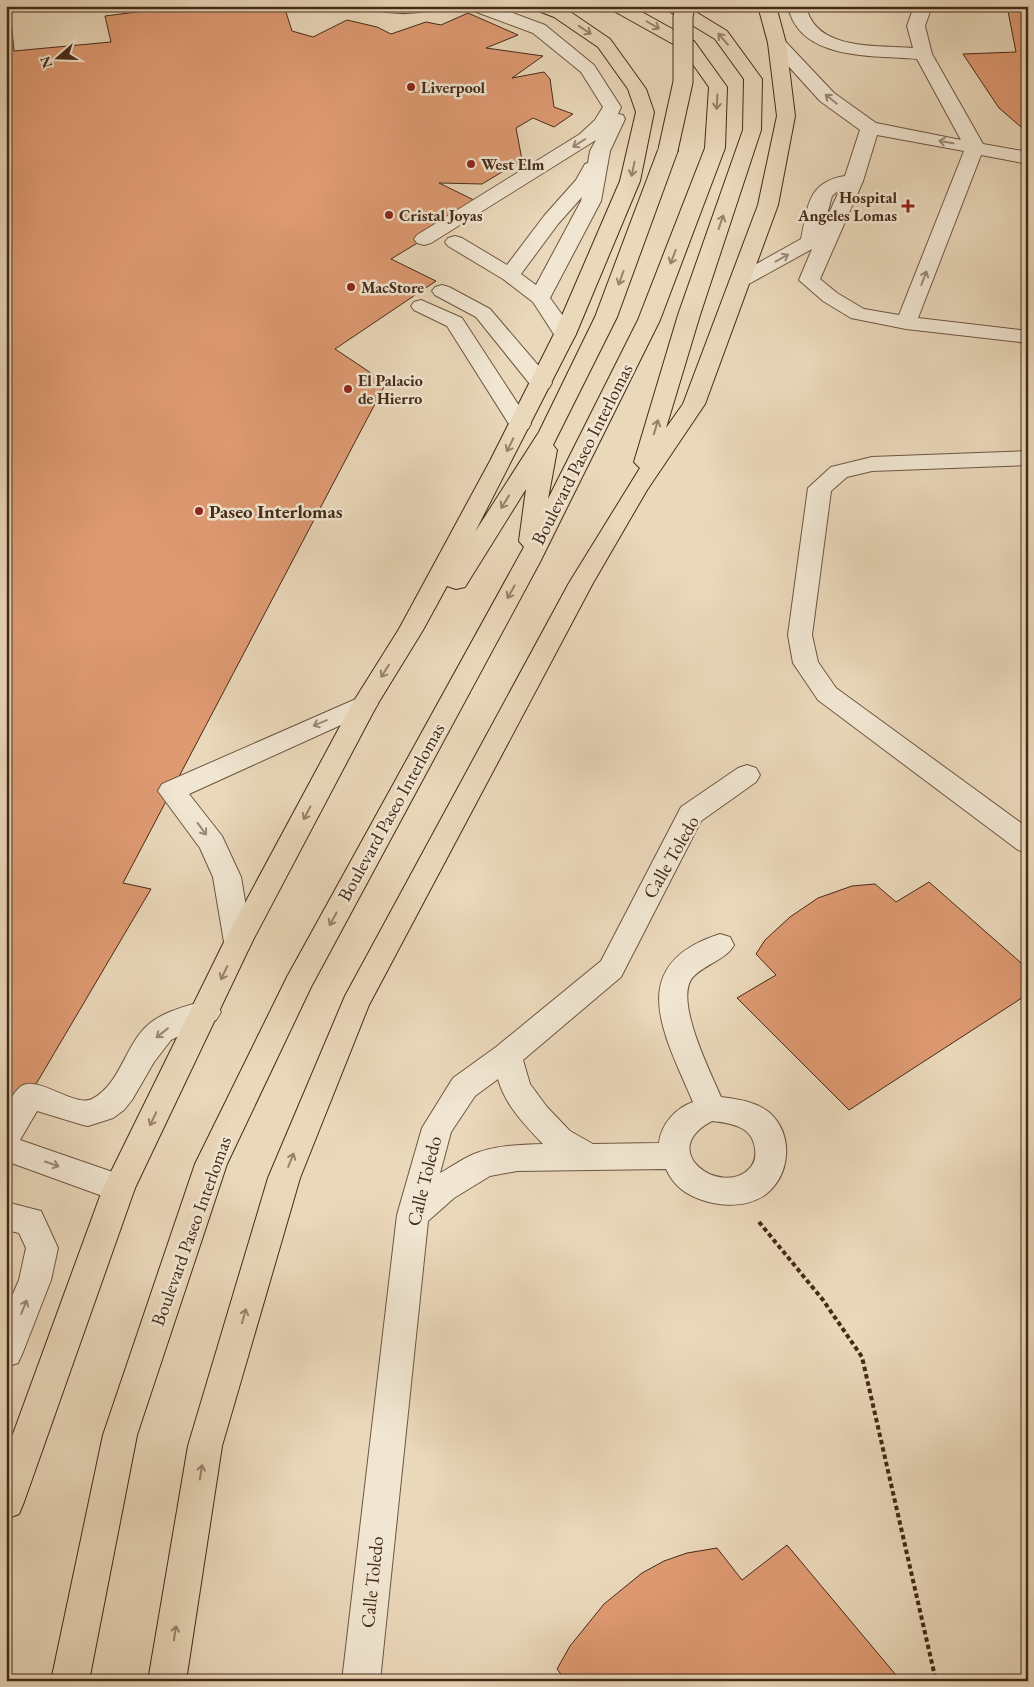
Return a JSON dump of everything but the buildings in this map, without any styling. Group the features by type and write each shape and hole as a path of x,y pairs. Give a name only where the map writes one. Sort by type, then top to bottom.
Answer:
{"main road":[{"path":"6,1502 119,1188 206,1012 238,942 365,704 411,630 541,383 565,334 630,181 645,112 624,99 604,43 560,13 542,6"},
{"name":"Boulevard Paseo Interlomas","path":"70,1681 120,1434 211,1164 296,985 528,562 649,320 715,148 718,87 688,46 618,6"},
{"path":"636,490 689,315 752,130 753,79 722,35 673,6"},
{"path":"411,630 453,587 550,432 606,317 668,150 683,82 683,17 685,6"},
{"path":"167,1681 205,1446 284,1178 355,1004 581,583 636,490 694,404 768,206 786,116 777,43 767,6"},
{"path":"528,562 538,483 550,432"}],"street":[{"path":"381,6 409,8 426,6"},
{"path":"477,6 539,29 624,99"},
{"path":"797,6 799,16 812,34 834,46 923,54"},
{"path":"923,6 916,26 923,54 975,147"},
{"path":"777,43 828,97 870,128 1028,158"},
{"path":"510,275 551,220 585,182 624,99"},
{"path":"424,239 587,138 624,99"},
{"path":"870,128 853,181 809,280 830,297 858,314 906,323 1028,337"},
{"path":"906,323 975,147"},
{"path":"540,298 591,201 600,151"},
{"path":"740,281 811,242 813,228 824,192 837,182 853,181"},
{"path":"455,242 510,275 540,298 565,334"},
{"path":"442,291 483,313 541,383"},
{"path":"421,306 455,322 520,424"},
{"path":"1028,458 872,464 839,472 820,488 800,635 806,664 828,694 1028,843"},
{"path":"238,942 228,876 212,843 171,791 365,704"},
{"name":"Calle Toledo","path":"361,1681 413,1215 438,1128 464,1088 507,1056 611,969 691,814 747,775"},
{"path":"711,1108 684,1043 672,1008 675,980 690,961 720,945"},
{"path":"6,1135 30,1096 86,1113 105,1107 121,1092 151,1044 161,1032 206,1012"},
{"path":"507,1056 516,1088 536,1116 559,1140 588,1157"},
{"path":"711,1108 741,1111 755,1118 765,1128 772,1141 772,1160 763,1178 750,1187 734,1192 716,1191 700,1185 686,1175 675,1156 673,1148 676,1134 683,1122 695,1113 711,1108"},
{"path":"6,1148 119,1188"},
{"path":"413,1215 443,1188 483,1164 517,1158 675,1156"},
{"path":"6,1216 30,1221 42,1248 35,1280 6,1352"}],"path":[{"path":"734,1192 823,1300 862,1357 936,1681"}],"place":[{"name":"Liverpool","path":"411,87"},
{"name":"West Elm","path":"471,164"},
{"name":"Hospital Angeles Lomas","path":"908,206"},
{"name":"Cristal Joyas","path":"389,215"},
{"name":"MacStore","path":"351,287"},
{"name":"El Palacio de Hierro","path":"348,389"},
{"name":"Paseo Interlomas","path":"199,511"}]}
